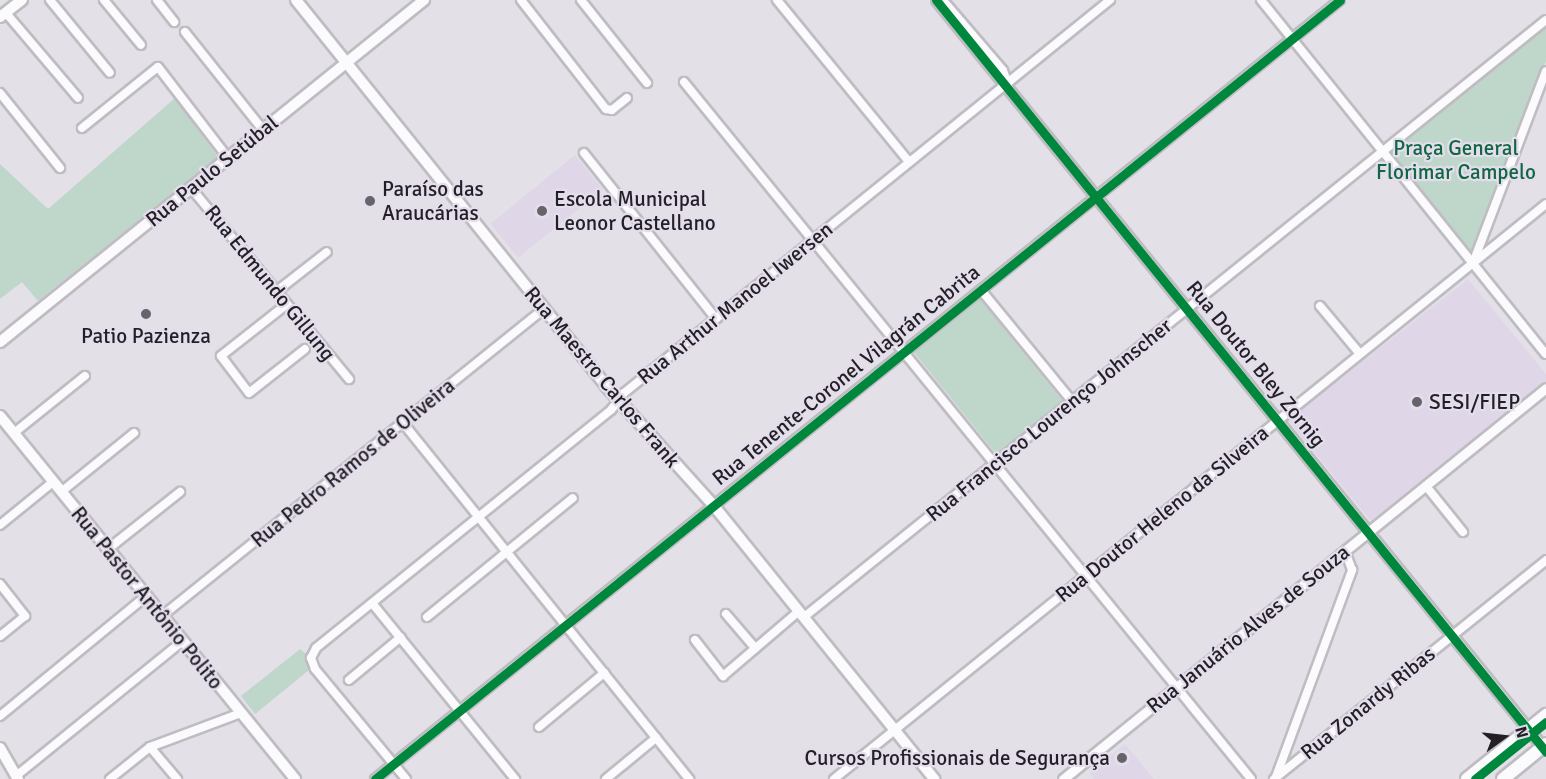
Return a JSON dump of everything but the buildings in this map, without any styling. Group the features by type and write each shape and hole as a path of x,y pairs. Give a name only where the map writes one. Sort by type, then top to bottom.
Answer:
{"main road":[{"path":"3,15 22,0"},
{"name":"Rua Maestro Carlos Frank","path":"296,0 618,401 714,506 934,779"},
{"name":"Rua Paulo Setúbal","path":"0,342 424,0"},
{"name":"Rua Pastor Antônio Polito","path":"0,416 295,779"},
{"path":"1467,779 1546,715"},
{"path":"0,748 17,778"},
{"path":"1503,779 1545,748"}],"street":[{"path":"50,0 110,73"},
{"path":"104,0 141,45"},
{"path":"157,0 174,22"},
{"path":"521,0 606,109 612,110 627,98"},
{"path":"581,0 647,83"},
{"path":"777,0 909,162"},
{"name":"Rua Doutor Bley Zornig","path":"936,0 1545,748"},
{"name":"Rua Doutor Bley Zornig","path":"942,0 1002,70 1006,84"},
{"name":"Rua Arthur Manoel Iwersen","path":"394,764 315,669 311,658 316,648 611,410 618,401 716,319 1110,0"},
{"path":"1261,0 1546,354"},
{"name":"Rua Tenente-Coronel Vilagrán Cabrita","path":"375,779 1340,0"},
{"path":"3,15 78,98"},
{"name":"Rua Francisco Lourenço Johnscher","path":"695,640 723,676 755,648 994,464 1546,20"},
{"path":"185,32 263,130"},
{"path":"82,128 158,67 228,158"},
{"path":"1473,263 1546,71"},
{"path":"684,82 1251,779"},
{"path":"0,93 60,168"},
{"path":"584,153 716,319"},
{"name":"Rua Edmundo Gillung","path":"191,188 349,379"},
{"name":"Rua Doutor Heleno da Silveira","path":"834,779 1546,204"},
{"path":"277,291 327,252"},
{"path":"981,290 1072,401"},
{"path":"287,303 221,356 249,393 304,349"},
{"path":"1320,306 1360,354"},
{"name":"Rua Pedro Ramos de Oliveira","path":"162,616 544,309"},
{"path":"14,433 85,376"},
{"name":"Rua Januário Alves de Souza","path":"1062,779 1546,388"},
{"path":"403,423 689,779"},
{"path":"62,492 134,434"},
{"path":"0,525 53,482"},
{"path":"1425,486 1463,531"},
{"path":"108,549 180,492"},
{"path":"427,617 573,498"},
{"path":"1275,779 1352,570 1345,551"},
{"name":"Rua Zonardy Ribas","path":"1275,779 1546,560"},
{"path":"0,584 25,616 0,636"},
{"path":"0,716 146,596"},
{"path":"372,603 515,779"},
{"path":"726,614 755,648"},
{"path":"349,680 400,638"},
{"path":"17,778 183,641"},
{"path":"539,727 604,673"},
{"path":"110,779 150,747 241,712"},
{"path":"606,779 656,738"},
{"path":"150,747 177,779"},
{"path":"394,764 406,779"}],"shaded area":[{"name":"Escola Municipal Leonor Castellano","path":"575,155 603,189 518,258 490,224"},
{"name":"SESI/FIEP","path":"1468,279 1546,374 1546,385 1371,521 1288,420"},
{"name":"Cursos Profissionais de Segurança","path":"1125,744 1154,779 1094,779 1089,773"}],"green space":[{"name":"Praça General Florimar Campelo","path":"1546,26 1546,61 1471,257 1389,153"},
{"path":"175,98 218,157 38,301 22,282 0,299 0,164 48,209"},
{"path":"980,299 1063,402 997,455 914,352"},
{"path":"300,649 306,654 309,670 255,714 241,696"}],"cycle path":[{"path":"936,0 1546,752"},
{"path":"375,779 1340,0"},
{"path":"1475,779 1546,722"}],"place":[{"name":"Paraíso das Araucárias","path":"370,201"},
{"name":"Escola Municipal Leonor Castellano","path":"542,211"},
{"name":"Patio Pazienza","path":"146,314"},
{"name":"SESI/FIEP","path":"1417,402"},
{"name":"Cursos Profissionais de Segurança","path":"1122,758"}]}
